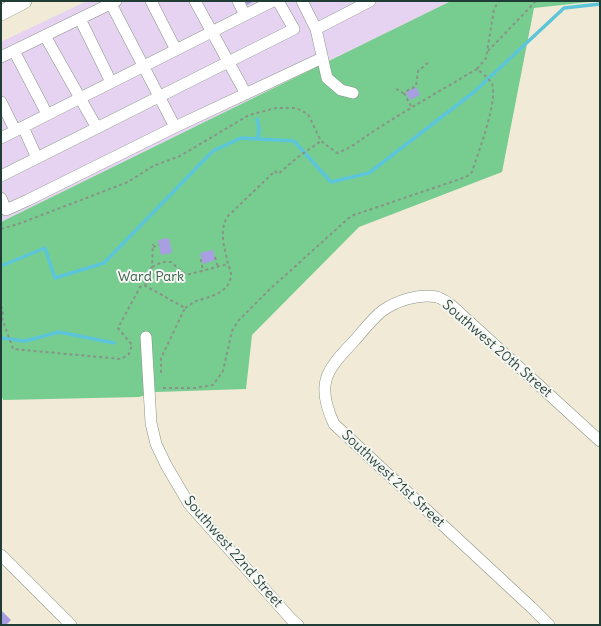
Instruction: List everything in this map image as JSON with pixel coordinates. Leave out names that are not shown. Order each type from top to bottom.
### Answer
[{"type":"main road","points":[[1,13],[24,1]]},
{"type":"street","points":[[151,1],[176,50]]},
{"type":"street","points":[[195,1],[246,94]]},
{"type":"street","points":[[238,1],[245,15]]},
{"type":"street","points":[[1,138],[273,1]]},
{"type":"street","points":[[1,176],[294,29],[278,1]]},
{"type":"street","points":[[302,1],[316,29],[327,78],[341,90],[353,93]]},
{"type":"street","points":[[316,29],[370,1]]},
{"type":"street","points":[[1,57],[114,2],[175,127]]},
{"type":"street","points":[[80,19],[111,82]]},
{"type":"street","points":[[46,36],[97,128]]},
{"type":"street","points":[[14,51],[47,114]]},
{"type":"street","points":[[1,198],[3,210],[28,200],[175,127],[322,58]]},
{"type":"street","points":[[1,102],[37,158]]},
{"type":"street","name":"Southwest 20th Street","points":[[381,312],[397,303],[414,297],[437,297],[450,304],[600,442]]},
{"type":"street","name":"Southwest 21st Street","points":[[381,312],[339,358],[326,380],[325,397],[328,411],[334,424],[549,625]]},
{"type":"street","name":"Southwest 22nd Street","points":[[146,337],[151,423],[156,444],[178,487],[189,504],[298,625]]},
{"type":"street","points":[[1,555],[70,625]]},
{"type":"path","points":[[1,229],[21,223],[128,182],[153,166],[180,156],[249,115],[276,108],[296,108],[308,114],[321,141],[337,153],[347,150],[372,132],[477,68],[486,58],[494,9],[499,1]]},
{"type":"path","points":[[487,52],[536,1]]},
{"type":"path","points":[[404,93],[416,86],[418,71],[430,61]]},
{"type":"path","points":[[148,390],[160,388],[195,388],[213,385],[223,371],[232,331],[240,320],[281,279],[351,216],[466,177],[472,172],[490,113],[492,86],[490,80],[477,68]]},
{"type":"path","points":[[396,89],[404,93],[412,108]]},
{"type":"path","points":[[160,380],[161,358],[185,308],[194,302],[216,295],[229,282],[231,274],[222,239],[224,221],[275,171],[278,174],[311,147],[321,141]]},
{"type":"path","points":[[145,286],[152,267],[153,246],[159,245]]},
{"type":"path","points":[[214,257],[218,267]]},
{"type":"path","points":[[202,260],[203,271]]},
{"type":"path","points":[[152,267],[162,262],[171,262],[186,275],[228,264]]},
{"type":"path","points":[[1,306],[3,311],[2,318],[9,334],[13,349],[121,359],[129,354],[132,345],[118,328],[140,287],[144,285],[185,308]]},
{"type":"path","points":[[1,327],[6,326]]},
{"type":"shaded area","points":[[87,1],[451,1],[1,222],[1,42]]},
{"type":"green space","name":"Ward Park","points":[[451,1],[599,1],[534,8],[502,172],[359,227],[252,335],[246,389],[156,392],[139,397],[3,400],[1,394],[1,222]]},
{"type":"building","points":[[245,1],[254,1],[247,5]]},
{"type":"building","points":[[416,87],[420,95],[410,100],[406,92]]},
{"type":"building","points":[[169,238],[172,253],[161,255],[158,240]]},
{"type":"building","points":[[213,250],[215,260],[203,264],[200,253]]},
{"type":"building","points":[[1,610],[11,620],[6,625],[1,625]]},
{"type":"waterway","points":[[1,266],[45,248],[55,278],[104,263],[213,151],[241,138],[294,141],[331,182],[369,173],[474,92],[564,8],[600,4]]},
{"type":"waterway","points":[[257,119],[259,128],[258,139]]},
{"type":"waterway","points":[[1,338],[25,341],[59,332],[114,343]]}]
